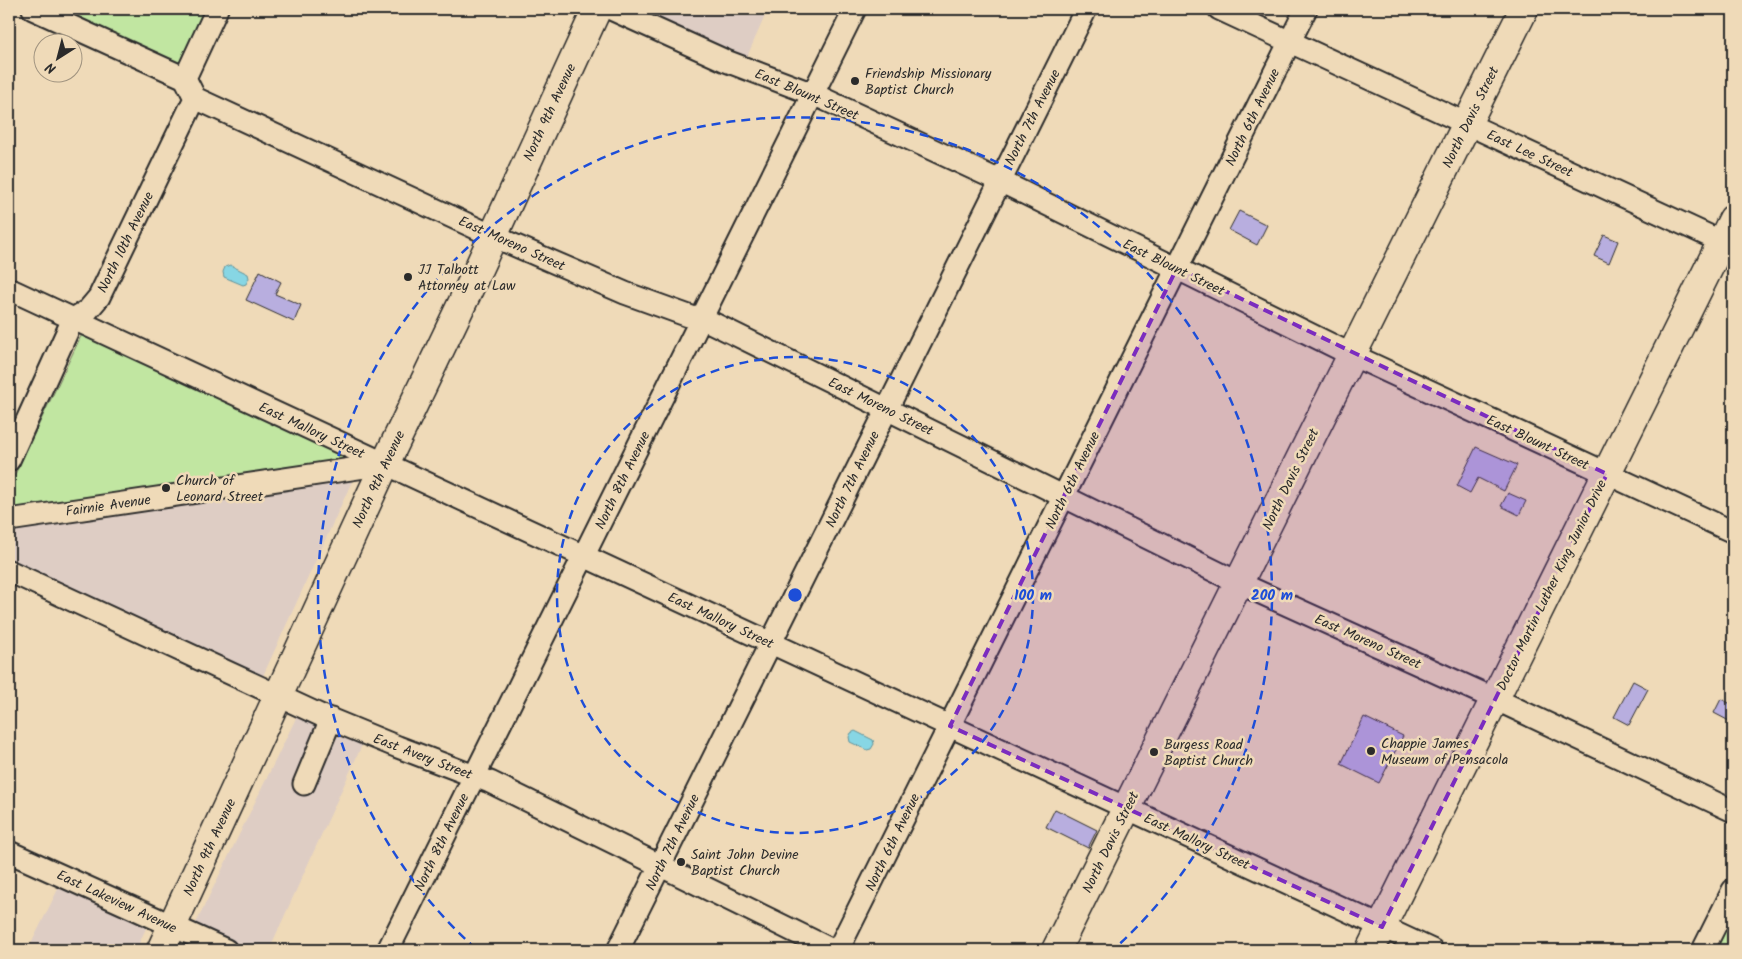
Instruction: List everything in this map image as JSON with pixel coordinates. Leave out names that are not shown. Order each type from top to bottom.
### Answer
[{"type":"main road","name":"North 9th Avenue","points":[[166,939],[597,9]]},
{"type":"main road","name":"North Davis Street","points":[[1056,950],[1524,9]]},
{"type":"main road","name":"Doctor Martin Luther King Junior Drive","points":[[1376,939],[1606,474],[1729,236]]},
{"type":"street","points":[[33,9],[185,78],[195,98]]},
{"type":"street","points":[[185,78],[217,9]]},
{"type":"street","name":"East Blount Street","points":[[611,9],[726,61],[813,94],[1000,181],[1352,355],[1733,532]]},
{"type":"street","name":"North 8th Avenue","points":[[388,950],[855,9]]},
{"type":"street","name":"North 7th Avenue","points":[[618,950],[1086,9]]},
{"type":"street","name":"East Lee Street","points":[[1218,9],[1467,124],[1729,236]]},
{"type":"street","name":"North 6th Avenue","points":[[838,950],[1306,9]]},
{"type":"street","name":"East Moreno Street","points":[[195,98],[493,236],[625,293],[697,319],[702,318],[1239,583],[1495,698],[1733,811]]},
{"type":"street","name":"North 10th Avenue","points":[[9,460],[73,319],[88,310],[99,297],[195,98]]},
{"type":"street","name":"East Mallory Street","points":[[9,289],[1127,808],[1376,939],[1432,950]]},
{"type":"street","name":"Fairnie Avenue","points":[[9,520],[385,464]]},
{"type":"street","name":"East Avery Street","points":[[9,571],[331,719],[398,747],[474,775],[832,950]]},
{"type":"street","points":[[304,784],[331,719]]},
{"type":"street","name":"East Lakeview Avenue","points":[[9,852],[166,939],[226,950]]},
{"type":"street","points":[[1703,950],[1733,890]]},
{"type":"highlighted area","points":[[1177,268],[1607,474],[1382,927],[950,726]]},
{"type":"shaded area","points":[[632,9],[768,9],[746,59]]},
{"type":"shaded area","points":[[354,477],[262,678],[9,561],[9,528]]},
{"type":"shaded area","points":[[298,714],[363,743],[269,950],[249,950],[194,927]]},
{"type":"shaded area","points":[[60,885],[147,926],[136,950],[28,950]]},
{"type":"green space","points":[[56,9],[206,9],[180,65]]},
{"type":"green space","points":[[82,334],[354,460],[9,511],[9,487]]},
{"type":"green space","points":[[1733,913],[1733,950],[1715,950]]},
{"type":"water","points":[[230,265],[248,274],[249,278],[246,284],[243,285],[224,277],[225,267]]},
{"type":"water","points":[[855,731],[873,740],[874,744],[871,749],[867,750],[850,742],[849,737]]},
{"type":"building","points":[[1239,211],[1267,225],[1257,245],[1229,230]]},
{"type":"building","points":[[1604,235],[1618,241],[1609,263],[1594,256]]},
{"type":"building","points":[[260,271],[281,282],[275,294],[301,305],[294,322],[246,300]]},
{"type":"building","points":[[1476,447],[1517,465],[1504,491],[1478,478],[1470,493],[1457,486]]},
{"type":"building","points":[[1508,493],[1526,501],[1519,515],[1501,506]]},
{"type":"building","points":[[1633,681],[1648,689],[1629,725],[1614,717]]},
{"type":"building","points":[[1721,699],[1733,705],[1733,723],[1714,713]]},
{"type":"building","name":"Chappie James Museum of Pensacola","points":[[1364,717],[1403,736],[1379,783],[1341,764]]},
{"type":"building","points":[[1055,809],[1097,830],[1088,848],[1046,827]]},
{"type":"place","name":"Friendship Missionary Baptist Church","points":[[855,81]]},
{"type":"place","name":"JJ Talbott Attorney at Law","points":[[408,277]]},
{"type":"place","name":"Church of Leonard Street","points":[[166,488]]},
{"type":"place","name":"Chappie James Museum of Pensacola","points":[[1371,751]]},
{"type":"place","name":"Burgess Road Baptist Church","points":[[1154,752]]},
{"type":"place","name":"Saint John Devine Baptist Church","points":[[681,862]]}]
